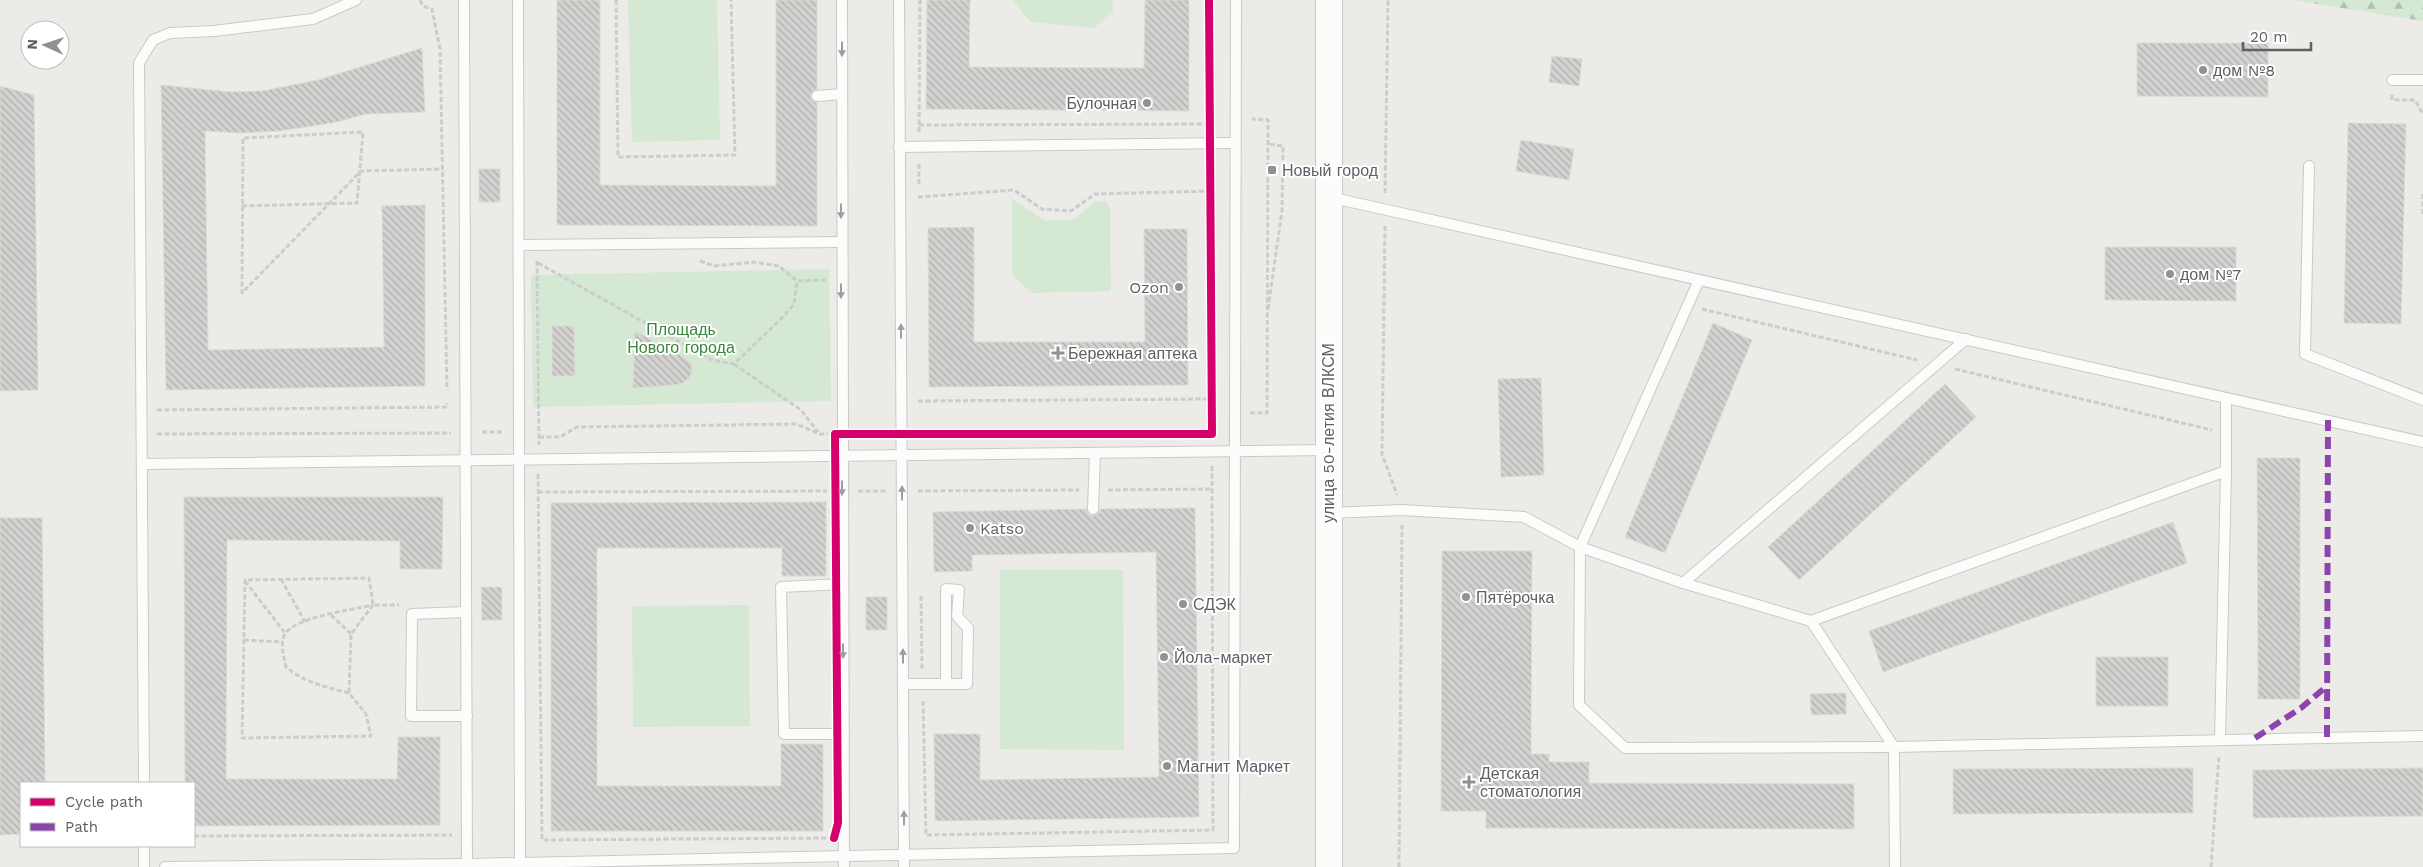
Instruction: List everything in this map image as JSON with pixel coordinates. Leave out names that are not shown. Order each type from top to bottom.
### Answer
[{"type":"main road","name":"улица 50-летия ВЛКСМ","points":[[1329,0],[1329,867]]},
{"type":"lane","points":[[144,782],[139,63],[153,40],[170,32],[214,32],[312,18],[356,0]]},
{"type":"lane","points":[[464,0],[467,866]]},
{"type":"lane","points":[[518,0],[520,865]]},
{"type":"lane","points":[[842,0],[839,456],[842,491],[844,867]]},
{"type":"lane","points":[[899,0],[904,867]]},
{"type":"lane","points":[[165,867],[467,866],[844,855],[1234,848],[1236,0]]},
{"type":"lane","points":[[2392,80],[2423,80]]},
{"type":"lane","points":[[817,96],[842,94]]},
{"type":"lane","points":[[899,147],[1235,143]]},
{"type":"lane","points":[[2308,166],[2305,354],[2423,400]]},
{"type":"lane","points":[[1328,197],[2423,442]]},
{"type":"lane","points":[[518,246],[841,242]]},
{"type":"lane","points":[[1699,280],[1580,547],[1579,705],[1625,748],[1894,747],[2423,736]]},
{"type":"lane","points":[[1683,583],[1966,340]]},
{"type":"lane","points":[[2220,739],[2226,398]]},
{"type":"lane","points":[[142,464],[1328,450]]},
{"type":"lane","points":[[1093,509],[1095,453]]},
{"type":"lane","points":[[1328,513],[1402,510],[1524,517],[1580,547],[1683,583],[1811,621],[2226,471]]},
{"type":"lane","points":[[843,584],[781,587],[784,734],[844,734]]},
{"type":"lane","points":[[903,684],[923,684],[946,684],[967,684],[968,628],[957,616],[959,590],[946,590],[946,684]]},
{"type":"lane","points":[[466,612],[412,614],[412,716],[467,716]]},
{"type":"lane","points":[[1811,621],[1894,747],[1895,867]]},
{"type":"lane","points":[[144,847],[144,867]]},
{"type":"path","points":[[142,410],[447,407],[440,49],[432,9],[423,6],[420,0]]},
{"type":"path","points":[[616,0],[618,157],[735,155],[731,0]]},
{"type":"path","points":[[921,588],[926,835],[1213,830],[1209,0]]},
{"type":"path","points":[[1388,0],[1382,454],[1402,510],[1399,867]]},
{"type":"path","points":[[1211,119],[1268,120],[1267,413],[1211,413]]},
{"type":"path","points":[[919,124],[1211,124]]},
{"type":"path","points":[[242,206],[328,205],[357,203],[361,172],[363,132],[243,138],[242,206],[242,293],[328,205],[361,172],[443,169]]},
{"type":"path","points":[[1266,322],[1282,211],[1284,146],[1268,144]]},
{"type":"path","points":[[918,197],[1014,190],[1042,209],[1071,211],[1095,194],[1211,191]]},
{"type":"path","points":[[2423,195],[2423,215]]},
{"type":"path","points":[[537,245],[542,840],[835,834]]},
{"type":"path","points":[[695,260],[714,266],[753,262],[779,266],[797,281],[830,280]]},
{"type":"path","points":[[537,263],[547,262]]},
{"type":"path","points":[[537,263],[712,360],[734,364],[801,410],[820,434]]},
{"type":"path","points":[[734,364],[794,304],[797,281]]},
{"type":"path","points":[[918,401],[1211,399]]},
{"type":"path","points":[[141,434],[519,431],[539,437],[560,437],[577,427],[796,424],[820,434],[902,432]]},
{"type":"path","points":[[839,456],[840,433]]},
{"type":"path","points":[[1202,434],[1212,434]]},
{"type":"path","points":[[918,455],[919,500]]},
{"type":"path","points":[[538,492],[1211,489]]},
{"type":"path","points":[[369,578],[372,605],[351,634],[350,693],[366,714],[370,736],[242,738],[245,580],[369,578]]},
{"type":"path","points":[[280,579],[305,622]]},
{"type":"path","points":[[245,580],[285,634]]},
{"type":"path","points":[[350,693],[310,683],[286,667],[282,642],[285,634],[314,617],[372,605],[406,605]]},
{"type":"path","points":[[331,614],[351,634]]},
{"type":"path","points":[[244,640],[282,642]]},
{"type":"path","points":[[2211,867],[2220,739]]},
{"type":"green space","points":[[628,0],[717,0],[720,140],[632,142]]},
{"type":"green space","points":[[1012,0],[1112,0],[1113,11],[1094,28],[1031,22]]},
{"type":"green space","points":[[2292,0],[2423,0],[2423,21]]},
{"type":"green space","points":[[1012,199],[1044,220],[1073,220],[1095,202],[1106,201],[1110,209],[1111,291],[1032,293],[1012,275]]},
{"type":"green space","name":"Площадь Нового города","points":[[829,269],[831,401],[533,407],[531,275]]},
{"type":"green space","points":[[1000,570],[1123,570],[1124,750],[1000,749]]},
{"type":"green space","points":[[749,605],[750,726],[633,727],[632,606]]},
{"type":"building","points":[[557,0],[600,0],[600,185],[776,186],[776,0],[817,0],[817,89],[810,96],[817,103],[817,226],[557,225]]},
{"type":"building","points":[[927,0],[970,0],[969,67],[1144,68],[1145,0],[1189,0],[1189,111],[926,109]]},
{"type":"building","name":"дом №8","points":[[2137,43],[2268,43],[2268,97],[2137,96]]},
{"type":"building","points":[[422,48],[425,112],[366,114],[332,123],[279,131],[242,133],[205,131],[208,350],[384,347],[382,206],[425,205],[425,386],[166,390],[161,85],[230,92],[262,91],[318,80]]},
{"type":"building","points":[[1552,56],[1582,59],[1579,86],[1549,82]]},
{"type":"building","points":[[0,86],[34,95],[38,390],[0,391]]},
{"type":"building","points":[[2348,123],[2406,124],[2401,324],[2344,323]]},
{"type":"building","points":[[1521,140],[1574,149],[1569,180],[1516,171]]},
{"type":"building","points":[[479,169],[500,169],[500,202],[479,202]]},
{"type":"building","points":[[974,227],[974,342],[1145,342],[1144,229],[1187,229],[1188,385],[929,387],[928,228]]},
{"type":"building","name":"дом №7","points":[[2105,247],[2236,247],[2236,301],[2105,300]]},
{"type":"building","points":[[1713,323],[1752,340],[1665,553],[1625,537]]},
{"type":"building","points":[[552,326],[574,326],[575,376],[552,376]]},
{"type":"building","points":[[635,331],[685,358],[691,364],[692,372],[689,378],[683,383],[674,385],[633,388]]},
{"type":"building","points":[[1541,378],[1544,475],[1501,477],[1498,379]]},
{"type":"building","points":[[1945,384],[1976,417],[1799,580],[1768,547]]},
{"type":"building","points":[[2257,458],[2300,458],[2300,699],[2258,699]]},
{"type":"building","points":[[184,497],[443,497],[442,569],[400,569],[400,541],[227,540],[226,779],[397,779],[398,737],[440,737],[440,825],[195,826],[195,782],[185,782]]},
{"type":"building","points":[[826,502],[826,576],[782,576],[782,548],[597,548],[597,786],[781,786],[781,744],[823,744],[823,831],[551,831],[551,503]]},
{"type":"building","points":[[1195,508],[1199,817],[935,821],[934,734],[980,734],[980,780],[1159,777],[1156,552],[972,555],[972,571],[934,572],[933,512],[1086,509],[1089,515],[1093,516],[1099,513],[1100,509]]},
{"type":"building","points":[[0,518],[42,518],[45,782],[20,782],[20,834],[0,835]]},
{"type":"building","points":[[2173,522],[2187,563],[1883,672],[1869,631]]},
{"type":"building","points":[[1442,551],[1532,551],[1531,754],[1549,754],[1549,762],[1589,762],[1589,783],[1854,784],[1854,829],[1486,828],[1486,811],[1441,811]]},
{"type":"building","points":[[481,587],[502,587],[502,620],[482,620]]},
{"type":"building","points":[[866,597],[887,597],[887,630],[866,630]]},
{"type":"building","points":[[2096,657],[2168,657],[2168,706],[2096,706]]},
{"type":"building","points":[[1846,693],[1846,714],[1811,715],[1810,694]]},
{"type":"building","points":[[2193,768],[2193,813],[1953,814],[1953,769]]},
{"type":"building","points":[[2423,768],[2423,816],[2253,818],[2253,770]]},
{"type":"marked path","points":[[2327,737],[2328,420]]},
{"type":"marked path","points":[[2255,738],[2301,708],[2327,686]]},
{"type":"cycle path","points":[[834,838],[838,823],[835,434],[1212,434],[1209,0]]},
{"type":"place","name":"дом №8","points":[[2203,70]]},
{"type":"place","name":"Булочная","points":[[1147,103]]},
{"type":"place","name":"Новый город","points":[[1272,170]]},
{"type":"place","name":"дом №7","points":[[2170,274]]},
{"type":"place","name":"Ozon","points":[[1179,287]]},
{"type":"place","name":"Бережная аптека","points":[[1058,353]]},
{"type":"place","name":"Katso","points":[[970,528]]},
{"type":"place","name":"Пятёрочка","points":[[1466,597]]},
{"type":"place","name":"СДЭК","points":[[1183,604]]},
{"type":"place","name":"Йола-маркет","points":[[1164,657]]},
{"type":"place","name":"Магнит Маркет","points":[[1167,766]]},
{"type":"place","name":"Детская стоматология","points":[[1469,782]]}]
